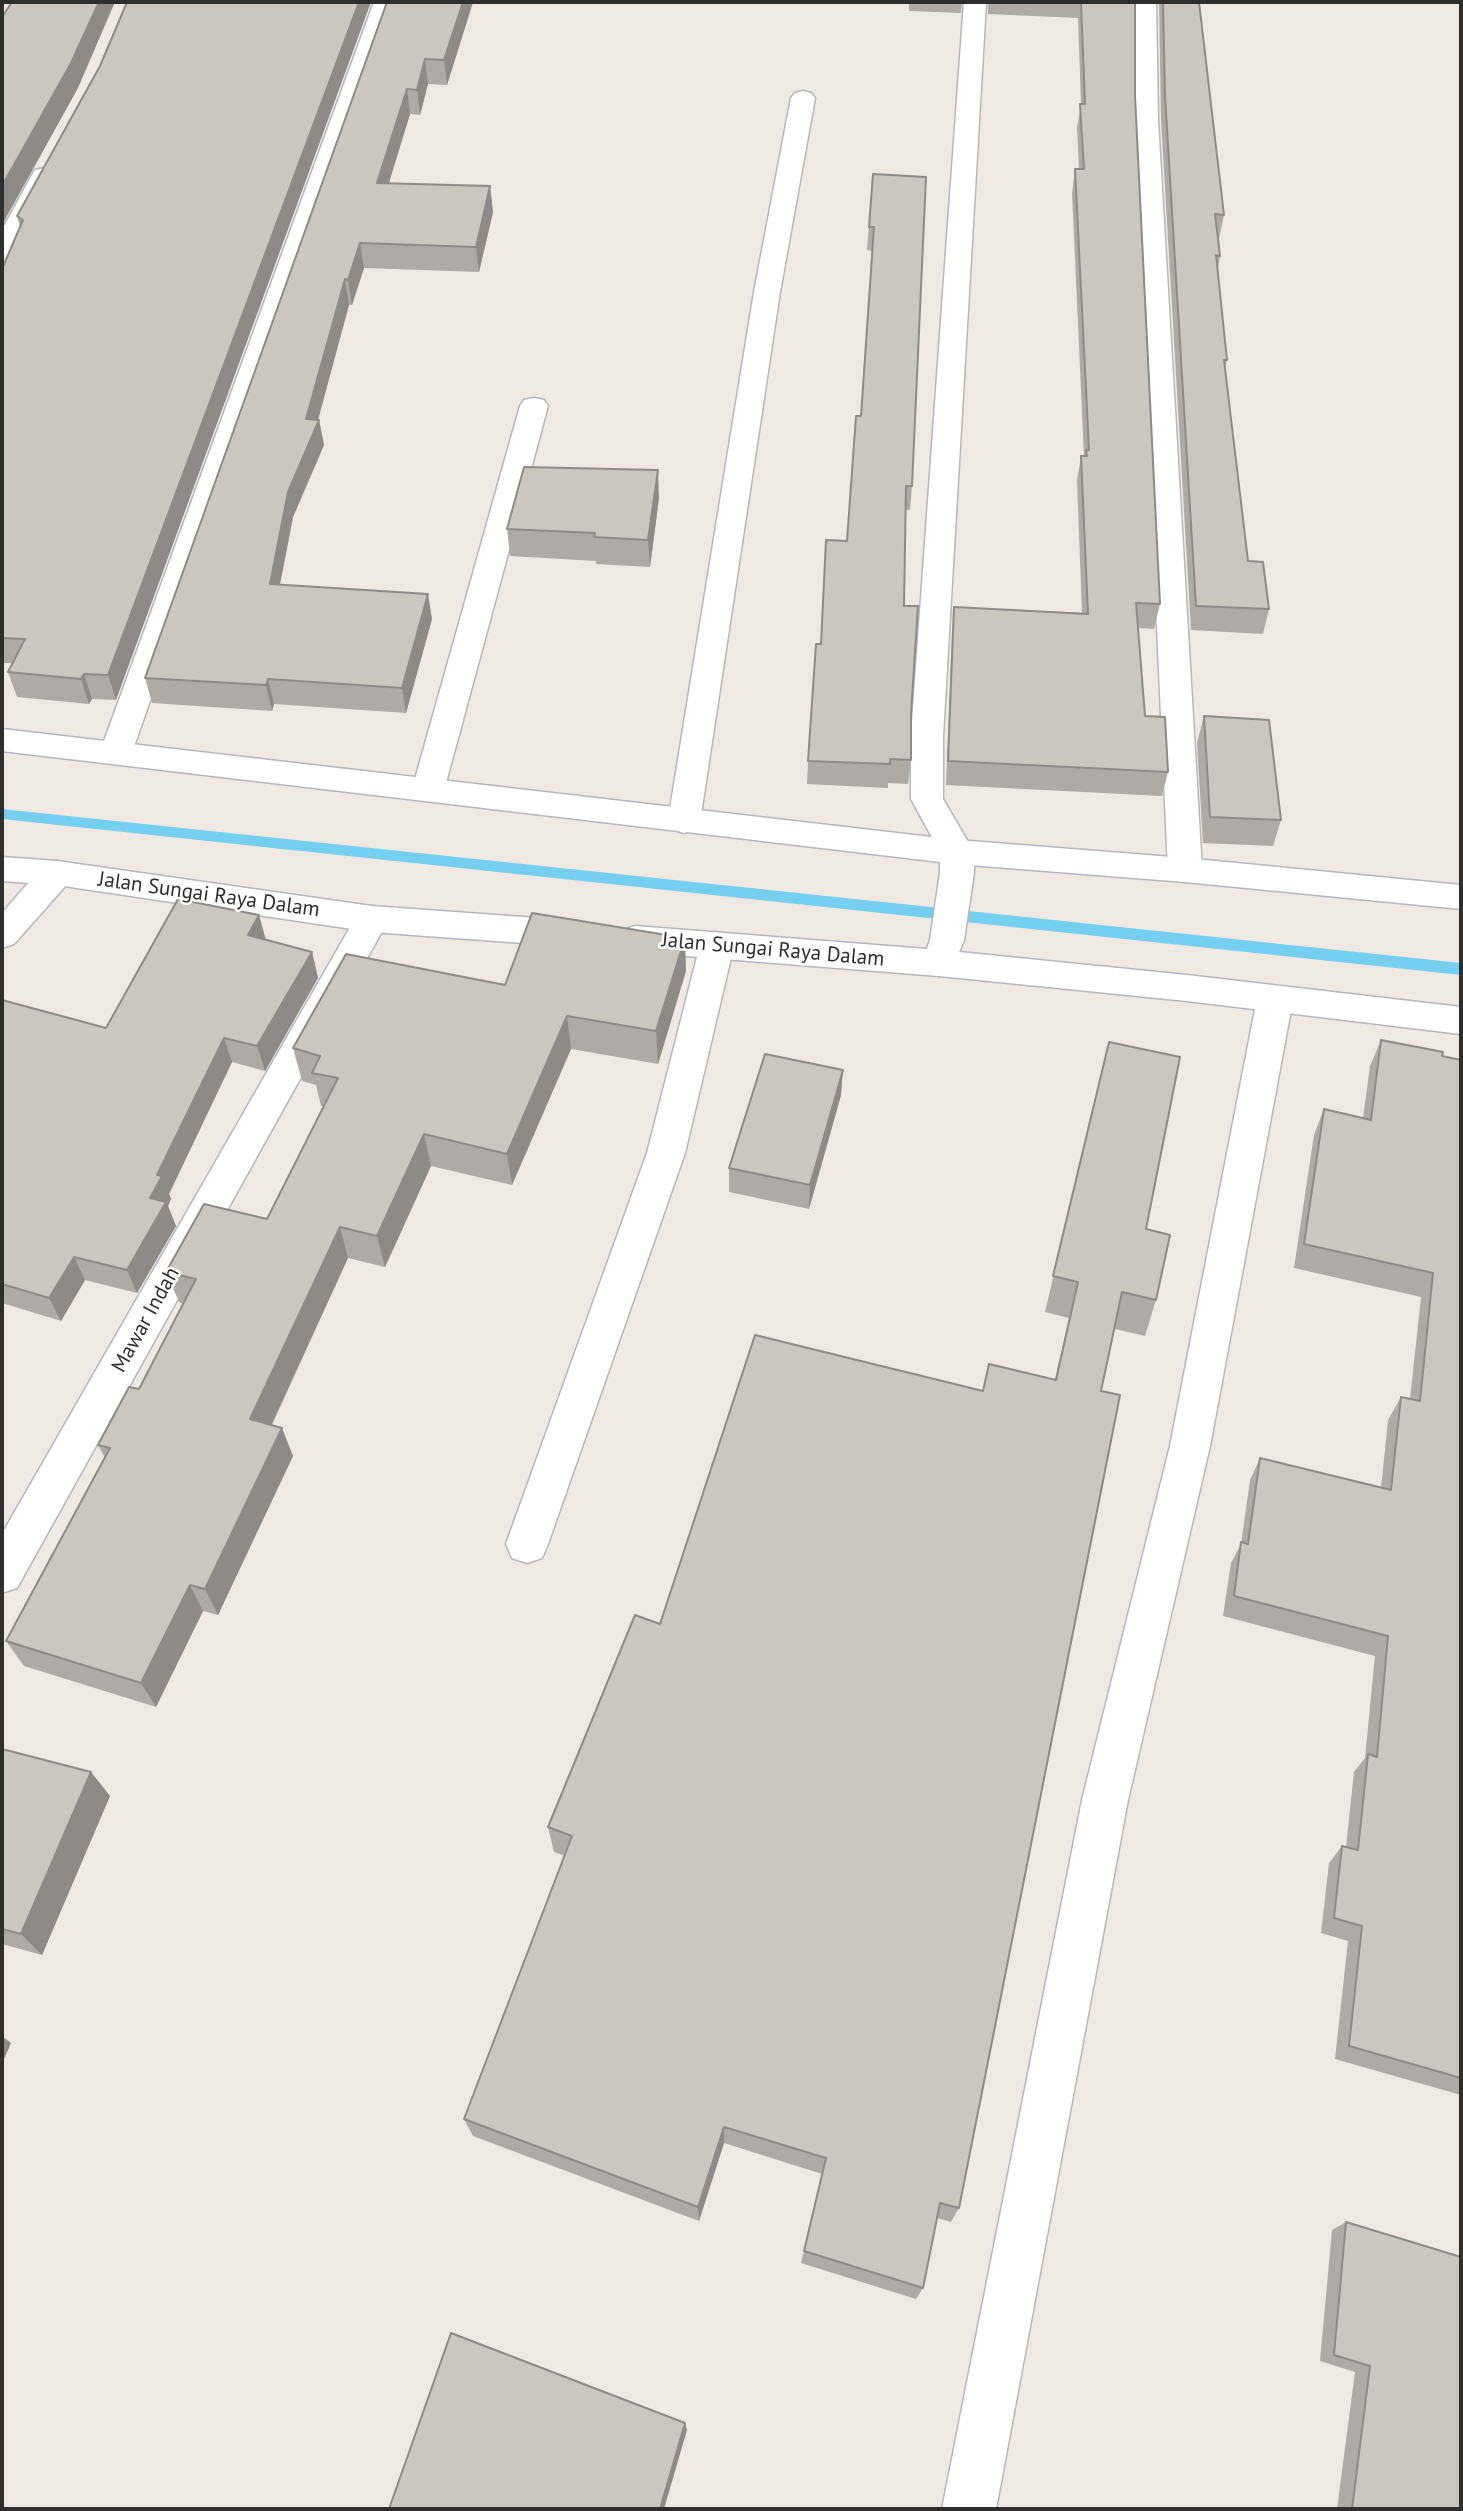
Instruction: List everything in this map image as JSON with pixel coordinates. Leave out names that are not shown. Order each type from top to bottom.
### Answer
[{"type":"street","points":[[116,752],[385,2]]},
{"type":"street","points":[[943,951],[957,863],[927,799],[927,736],[975,2]]},
{"type":"street","points":[[1145,2],[1146,120],[1185,870]]},
{"type":"street","points":[[684,821],[765,306],[803,97]]},
{"type":"street","points":[[2,253],[53,159]]},
{"type":"street","points":[[428,790],[534,406]]},
{"type":"street","points":[[2,740],[684,821],[957,863],[1185,870],[1461,897]]},
{"type":"street","name":"Jalan Sungai Raya Dalam","points":[[2,869],[57,873],[372,919],[717,945],[943,951],[1275,999],[1461,1021]]},
{"type":"street","points":[[2,935],[57,873]]},
{"type":"street","name":"Mawar Indah","points":[[2,1574],[372,919]]},
{"type":"street","points":[[527,1544],[666,1153],[717,945]]},
{"type":"street","points":[[969,2509],[1105,1800],[1190,1446],[1275,999]]},
{"type":"building","points":[[12,2],[99,2],[71,63],[2,186],[2,17]]},
{"type":"building","points":[[127,2],[359,2],[108,675],[84,674],[81,679],[8,672],[25,639],[2,638],[2,269],[23,220],[17,216],[100,66]]},
{"type":"building","points":[[387,2],[463,2],[444,60],[425,59],[417,90],[407,89],[377,183],[490,186],[476,247],[360,243],[348,280],[345,279],[306,419],[319,420],[288,492],[270,584],[428,594],[402,688],[268,679],[266,685],[145,678]]},
{"type":"building","points":[[1081,2],[1135,2],[1135,96],[1160,604],[1136,603],[1145,716],[1165,717],[1168,772],[948,761],[954,607],[1088,614],[1081,456],[1087,456],[1086,450],[1089,450],[1075,169],[1084,169],[1080,104],[1085,104]]},
{"type":"building","points":[[1163,2],[1199,2],[1224,215],[1215,214],[1220,256],[1216,255],[1227,360],[1224,360],[1248,561],[1263,562],[1269,609],[1196,606],[1165,96]]},
{"type":"building","points":[[873,174],[926,177],[912,486],[906,486],[904,606],[918,606],[911,713],[911,760],[890,759],[890,764],[808,761],[816,644],[821,644],[826,540],[847,541],[856,416],[861,416],[874,227],[869,227]]},
{"type":"building","points":[[524,467],[658,470],[648,540],[594,537],[595,533],[507,529]]},
{"type":"building","points":[[1204,716],[1269,720],[1281,820],[1210,817]]},
{"type":"building","points":[[178,899],[259,915],[248,935],[312,952],[257,1046],[224,1038],[157,1175],[162,1176],[150,1198],[166,1202],[127,1270],[74,1257],[49,1298],[2,1284],[2,1000],[106,1028]]},
{"type":"building","points":[[532,913],[685,938],[656,1031],[567,1016],[507,1154],[424,1134],[377,1236],[340,1227],[250,1419],[282,1428],[205,1589],[190,1585],[141,1683],[6,1641],[110,1448],[98,1445],[129,1387],[139,1389],[196,1279],[166,1272],[204,1204],[267,1219],[338,1078],[312,1073],[320,1056],[293,1048],[346,954],[505,985]]},
{"type":"building","points":[[1381,1040],[1443,1052],[1442,1056],[1461,1060],[1461,2078],[1349,2046],[1362,1926],[1334,1918],[1342,1846],[1358,1850],[1368,1754],[1377,1757],[1388,1636],[1234,1596],[1241,1542],[1248,1544],[1260,1458],[1391,1490],[1401,1397],[1420,1401],[1433,1273],[1304,1244],[1324,1109],[1371,1120]]},
{"type":"building","points":[[1109,1042],[1180,1057],[1146,1229],[1170,1235],[1156,1300],[1122,1292],[1101,1391],[1120,1395],[959,2208],[940,2203],[923,2288],[804,2251],[826,2158],[724,2127],[698,2207],[464,2119],[572,1836],[548,1827],[635,1615],[660,1624],[755,1335],[983,1391],[989,1364],[1056,1380],[1078,1282],[1053,1276]]},
{"type":"building","points":[[765,1054],[843,1070],[810,1185],[729,1168]]},
{"type":"building","points":[[2,1749],[91,1772],[21,1934],[2,1929]]},
{"type":"building","points":[[1346,2222],[1461,2257],[1461,2509],[1352,2509],[1370,2366],[1334,2355]]},
{"type":"building","points":[[451,2333],[685,2423],[660,2509],[389,2509]]},
{"type":"waterway","points":[[2,814],[1461,969]]}]
